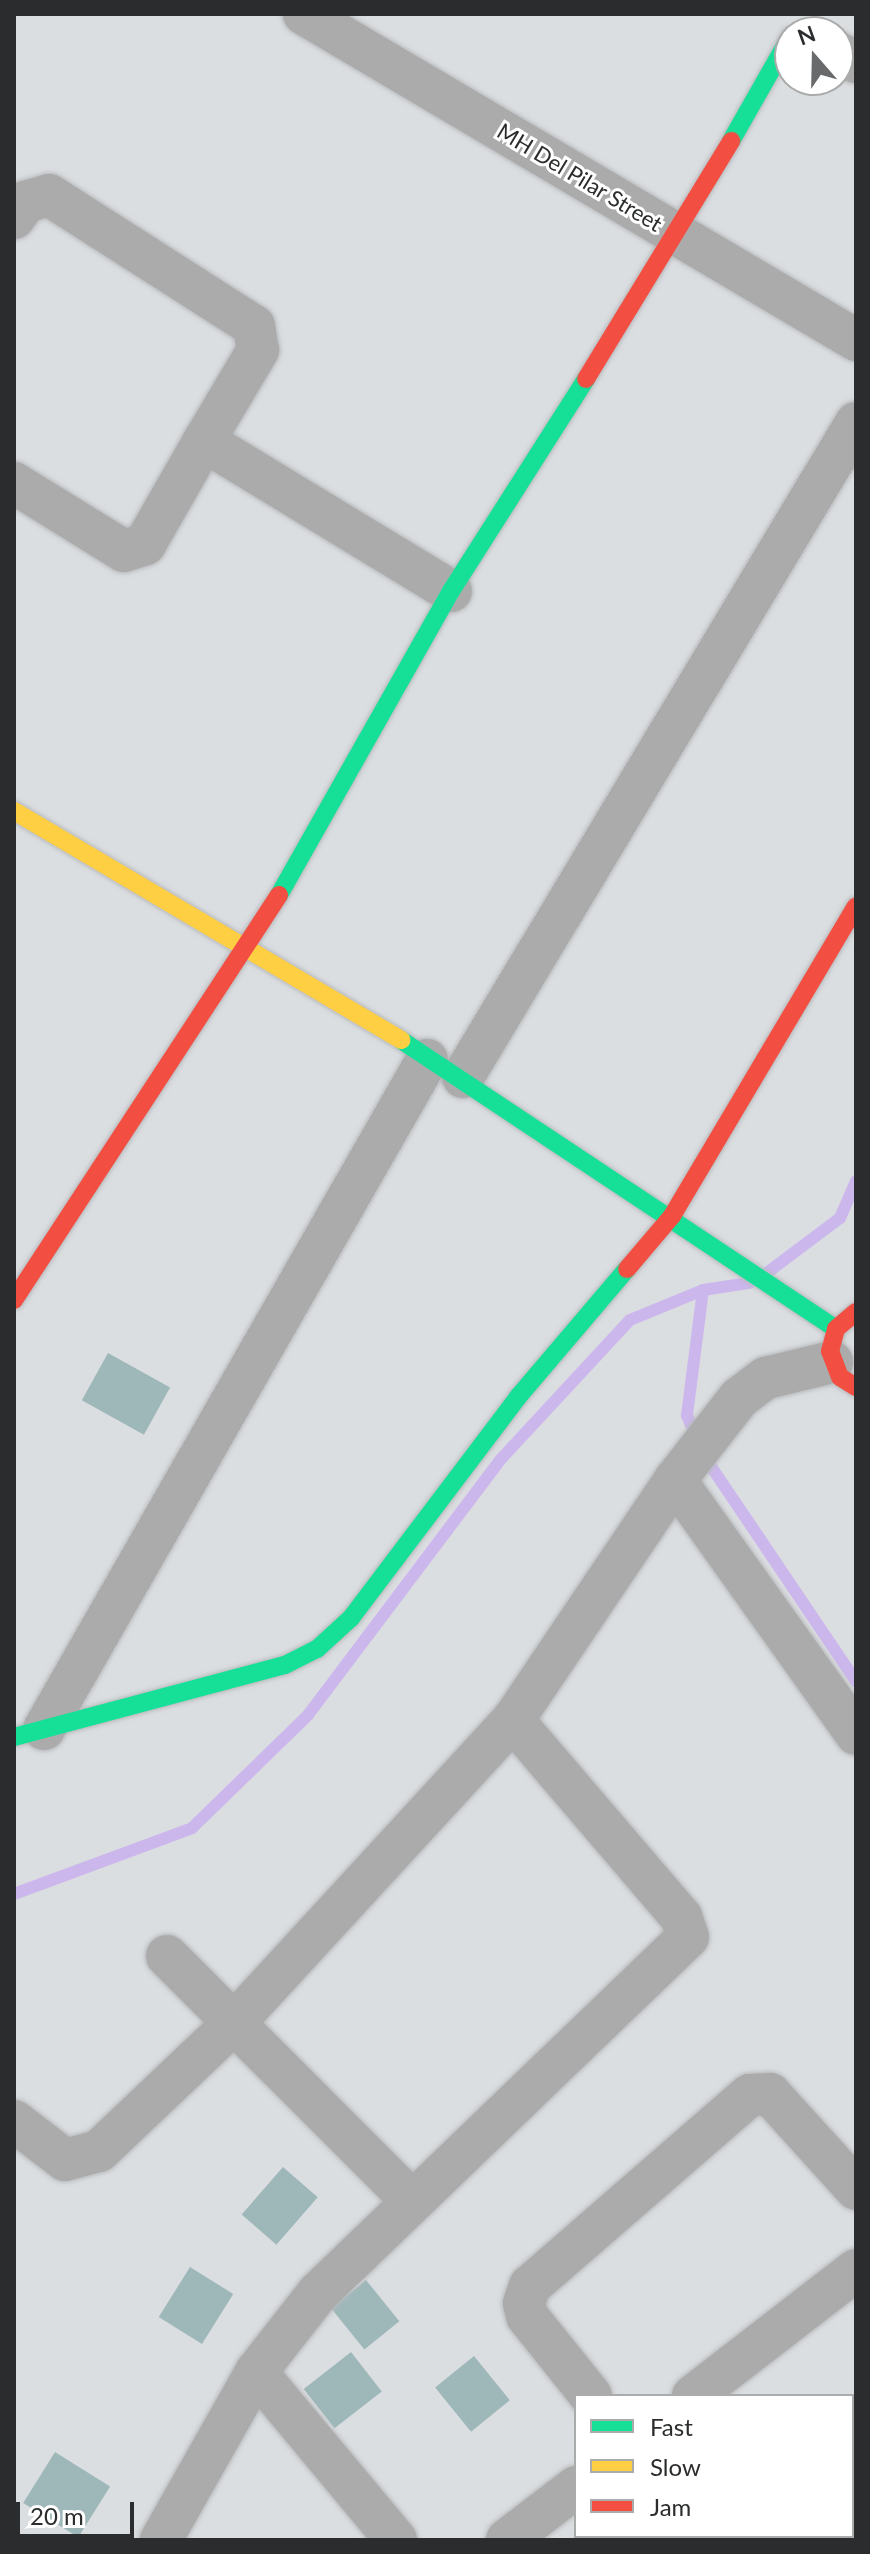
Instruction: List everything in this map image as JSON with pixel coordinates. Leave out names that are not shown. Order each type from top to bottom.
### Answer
[{"type":"street","name":"MH Del Pilar Street","points":[[304,14],[856,340]]},
{"type":"street","points":[[14,1300],[243,946],[276,901],[451,591],[678,235],[774,66]]},
{"type":"street","points":[[14,218],[25,202],[49,195],[254,326],[258,350],[145,544],[124,551],[14,483]]},
{"type":"street","points":[[29,1733],[445,1068],[856,423]]},
{"type":"street","points":[[204,441],[451,591]]},
{"type":"street","points":[[14,811],[445,1068],[672,1216],[789,1299],[841,1360]]},
{"type":"street","points":[[29,1733],[285,1665],[317,1649],[351,1618],[518,1397],[672,1216],[856,906]]},
{"type":"street","points":[[841,1360],[856,1312]]},
{"type":"street","points":[[14,2121],[65,2160],[83,2159],[236,2021],[513,1720],[680,1474],[739,1398],[766,1378],[841,1360]]},
{"type":"street","points":[[680,1474],[856,1734]]},
{"type":"street","points":[[161,2540],[256,2372],[318,2293],[688,1937],[681,1917],[513,1720]]},
{"type":"street","points":[[167,1956],[236,2021],[412,2201]]},
{"type":"street","points":[[589,2394],[527,2316],[524,2303],[530,2286],[750,2095],[770,2094],[856,2189]]},
{"type":"street","points":[[696,2394],[856,2270]]},
{"type":"street","points":[[256,2372],[396,2540]]},
{"type":"street","points":[[507,2540],[574,2489]]},
{"type":"building","points":[[108,1353],[170,1387],[144,1435],[82,1400]]},
{"type":"building","points":[[283,2167],[318,2197],[276,2245],[242,2215]]},
{"type":"building","points":[[190,2267],[233,2294],[202,2344],[159,2317]]},
{"type":"building","points":[[366,2280],[399,2321],[364,2350],[331,2308]]},
{"type":"building","points":[[351,2352],[382,2391],[335,2428],[304,2389]]},
{"type":"building","points":[[474,2356],[510,2400],[471,2432],[435,2387]]},
{"type":"building","points":[[55,2452],[110,2486],[78,2537],[23,2503]]},
{"type":"waterway","points":[[768,1272],[840,1218],[856,1181]]},
{"type":"waterway","points":[[14,1894],[192,1828],[308,1715],[502,1458],[630,1320],[703,1290],[749,1283]]},
{"type":"waterway","points":[[697,1439],[687,1415],[703,1290]]},
{"type":"waterway","points":[[704,1456],[856,1681]]},
{"type":"traffic: fast","points":[[731,141],[774,65]]},
{"type":"traffic: fast","points":[[279,895],[451,591],[586,379]]},
{"type":"traffic: fast","points":[[401,1040],[836,1329]]},
{"type":"traffic: fast","points":[[14,1737],[285,1665],[317,1649],[351,1618],[518,1397],[627,1269]]},
{"type":"traffic: slow","points":[[14,811],[401,1040]]},
{"type":"traffic: jam","points":[[586,379],[731,141]]},
{"type":"traffic: jam","points":[[14,1300],[279,895]]},
{"type":"traffic: jam","points":[[627,1269],[672,1216],[856,906]]},
{"type":"traffic: jam","points":[[856,1312],[836,1329],[830,1351],[840,1377],[856,1387]]}]
